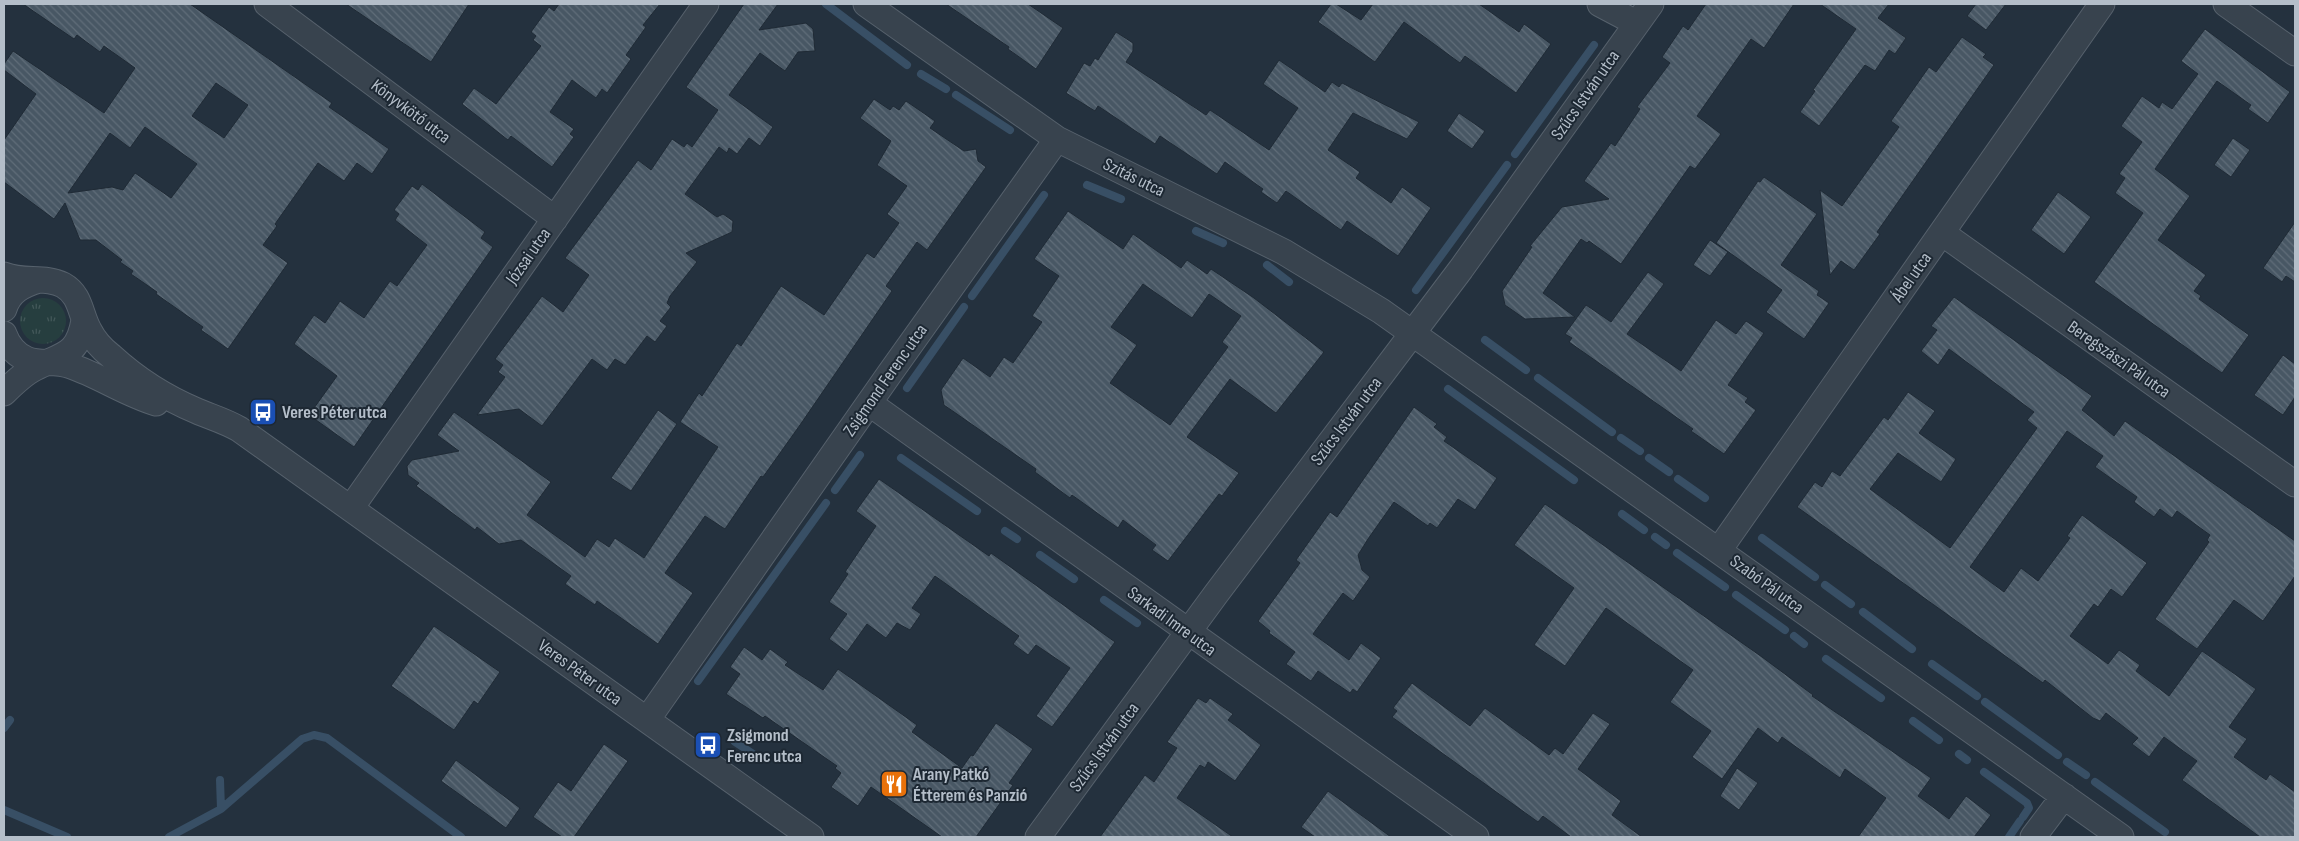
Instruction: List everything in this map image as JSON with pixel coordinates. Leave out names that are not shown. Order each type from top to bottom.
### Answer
[{"type":"street","name":"Könyvkötő utca","points":[[267,4],[555,219]]},
{"type":"street","name":"Józsai utca","points":[[351,508],[706,4]]},
{"type":"street","name":"Szitás utca","points":[[866,4],[1057,139],[1284,252],[1413,332]]},
{"type":"street","points":[[1600,4],[1643,13]]},
{"type":"street","name":"Ábel utca","points":[[1719,550],[2102,4]]},
{"type":"street","points":[[2226,4],[2295,53]]},
{"type":"street","name":"Szűcs István utca","points":[[1038,837],[1188,632],[1461,269],[1643,13]]},
{"type":"street","name":"Zsigmond Ferenc utca","points":[[647,720],[868,403],[1057,139]]},
{"type":"street","name":"Beregszászi Pál utca","points":[[1942,233],[2295,484]]},
{"type":"street","name":"Veres Péter utca","points":[[4,275],[22,280],[52,281],[64,286],[75,295],[81,306],[84,320],[102,348],[134,376],[197,411],[239,429],[811,837]]},
{"type":"street","points":[[4,309],[14,291],[26,284],[39,280]]},
{"type":"street","points":[[4,393],[23,375],[55,361],[77,345],[82,333],[84,320]]},
{"type":"street","name":"Szabó Pál utca","points":[[1413,332],[2120,837]]},
{"type":"street","name":"Veres Péter utca","points":[[4,334],[16,353],[28,360],[55,361],[83,370],[148,401],[197,411]]},
{"type":"street","name":"Sarkadi Imre utca","points":[[868,403],[1476,837]]},
{"type":"street","points":[[2033,837],[2064,796]]},
{"type":"green space","points":[[43,298],[56,302],[62,308],[66,321],[62,334],[56,340],[43,344],[30,340],[24,334],[20,321],[24,308],[30,302]]},
{"type":"building","points":[[23,4],[190,4],[332,103],[329,107],[389,149],[372,174],[357,163],[344,181],[318,163],[275,224],[277,226],[263,245],[288,263],[228,349],[201,330],[203,327],[131,274],[133,271],[120,262],[122,260],[96,240],[80,240],[65,203],[54,219],[4,182],[4,140],[36,94],[4,70],[4,64],[13,51],[104,113],[135,68],[104,46],[100,52],[77,35],[74,39]],"holes":[[[216,83],[248,105],[224,138],[192,116]],[[145,127],[197,164],[171,198],[135,173],[123,190],[112,187],[68,193],[110,133],[130,148]]]},
{"type":"building","points":[[346,4],[469,4],[431,62]]},
{"type":"building","points":[[559,4],[660,4],[643,25],[646,27],[626,55],[631,59],[607,93],[602,89],[596,98],[572,80],[550,112],[574,129],[570,134],[574,137],[552,167],[511,136],[508,140],[462,104],[474,88],[496,104],[541,46],[533,40],[536,36],[531,32],[549,7],[554,11]]},
{"type":"building","points":[[744,4],[778,4],[759,30],[806,23],[813,29],[815,51],[798,52],[785,71],[760,53],[729,95],[773,127],[760,146],[749,138],[737,154],[729,148],[727,153],[719,147],[685,194],[717,217],[723,214],[733,221],[732,232],[686,253],[697,262],[670,296],[667,303],[671,307],[660,321],[667,326],[655,342],[647,336],[625,365],[615,359],[607,370],[592,359],[542,426],[519,409],[477,415],[505,377],[498,372],[503,365],[495,359],[542,296],[563,312],[589,275],[565,258],[638,160],[651,170],[672,139],[684,147],[687,143],[692,147],[718,110],[686,87]]},
{"type":"building","points":[[946,4],[1028,4],[1063,28],[1036,69],[1008,49],[1009,47]]},
{"type":"building","points":[[1331,4],[1336,4],[1361,20],[1373,4],[1479,4],[1519,32],[1524,24],[1551,44],[1516,93],[1465,56],[1460,63],[1404,22],[1375,62],[1318,22]]},
{"type":"building","points":[[1706,4],[1794,4],[1764,48],[1751,39],[1697,116],[1721,134],[1695,169],[1690,166],[1621,264],[1589,241],[1587,243],[1581,239],[1543,293],[1575,317],[1525,319],[1505,305],[1502,291],[1532,247],[1530,246],[1562,207],[1609,199],[1584,181],[1611,143],[1615,146],[1640,109],[1637,107],[1670,63],[1662,57],[1683,26],[1688,30]]},
{"type":"building","points":[[1820,4],[1889,4],[1878,18],[1906,38],[1895,54],[1889,50],[1875,71],[1865,65],[1819,126],[1800,112],[1815,91],[1813,90],[1856,29]]},
{"type":"building","points":[[1976,4],[2006,4],[1986,30],[1967,16]]},
{"type":"building","points":[[2205,29],[2290,92],[2268,123],[2248,109],[2251,105],[2217,81],[2155,169],[2190,196],[2158,240],[2206,275],[2194,291],[2201,296],[2199,299],[2249,335],[2222,373],[2094,282],[2143,213],[2115,193],[2125,178],[2119,174],[2142,142],[2121,126],[2142,96],[2159,108],[2162,102],[2172,109],[2198,74],[2181,61]]},
{"type":"building","points":[[1116,32],[1133,43],[1133,51],[1126,62],[1206,115],[1210,110],[1269,150],[1298,108],[1263,84],[1279,60],[1325,92],[1332,82],[1339,87],[1342,83],[1419,122],[1407,139],[1353,113],[1328,150],[1360,172],[1356,178],[1391,203],[1402,187],[1431,208],[1398,256],[1347,221],[1341,230],[1286,191],[1277,203],[1261,192],[1263,189],[1225,162],[1217,174],[1160,136],[1155,144],[1098,106],[1095,111],[1066,93],[1084,63],[1090,66],[1095,58],[1098,60]]},
{"type":"building","points":[[1962,37],[1986,54],[1983,57],[1994,65],[1877,232],[1880,234],[1854,270],[1841,261],[1830,275],[1820,190],[1842,206],[1899,127],[1891,121],[1929,67],[1936,72]]},
{"type":"building","points":[[874,99],[890,110],[893,106],[899,110],[906,101],[935,121],[930,128],[964,151],[976,149],[978,161],[986,167],[927,250],[917,242],[886,286],[892,291],[800,425],[763,477],[761,476],[725,529],[705,516],[665,573],[693,593],[658,644],[597,601],[595,605],[565,584],[571,576],[521,540],[499,544],[477,527],[475,530],[416,486],[419,483],[408,475],[407,466],[412,460],[459,451],[437,435],[454,412],[551,482],[527,515],[585,557],[597,539],[609,547],[615,538],[644,558],[718,447],[680,422],[699,393],[702,396],[737,343],[741,346],[781,286],[824,315],[867,253],[874,258],[899,223],[887,214],[907,186],[877,165],[891,141],[860,118]]},
{"type":"building","points":[[1459,113],[1485,131],[1472,149],[1447,131]]},
{"type":"building","points":[[2233,138],[2250,150],[2231,177],[2214,165]]},
{"type":"building","points":[[1764,177],[1817,214],[1781,265],[1819,291],[1817,295],[1829,303],[1804,339],[1766,312],[1782,290],[1716,243],[1758,181],[1760,182]]},
{"type":"building","points":[[422,184],[485,232],[481,238],[493,247],[354,447],[309,415],[337,376],[294,344],[314,315],[325,323],[340,301],[364,318],[390,281],[397,286],[427,245],[395,220],[399,214],[394,210],[412,186],[418,190]]},
{"type":"building","points":[[2058,192],[2091,217],[2064,254],[2031,230]]},
{"type":"building","points":[[1068,211],[1123,249],[1133,234],[1181,268],[1187,260],[1207,274],[1211,269],[1254,298],[1324,352],[1276,413],[1230,379],[1187,437],[1239,473],[1222,496],[1219,494],[1168,561],[1152,550],[1156,545],[1123,520],[1118,528],[1072,495],[1070,498],[1035,472],[1036,469],[944,405],[941,390],[963,358],[990,377],[1004,357],[1013,363],[1042,322],[1032,316],[1059,276],[1034,259]],"holes":[[[1143,284],[1192,318],[1209,294],[1241,316],[1222,342],[1228,347],[1170,425],[1110,383],[1137,345],[1111,327]]]},
{"type":"building","points":[[2295,222],[2295,282],[2286,276],[2282,282],[2263,268]]},
{"type":"building","points":[[1710,240],[1728,252],[1710,276],[1693,265]]},
{"type":"building","points":[[1648,272],[1664,284],[1627,334],[1681,371],[1716,320],[1736,334],[1746,321],[1764,333],[1728,385],[1748,398],[1745,402],[1756,410],[1724,454],[1691,431],[1693,429],[1569,342],[1572,338],[1565,334],[1586,305],[1611,322]]},
{"type":"building","points":[[1954,297],[2092,396],[2082,410],[2114,436],[2125,421],[2295,541],[2295,576],[2263,621],[2234,600],[2197,649],[2155,619],[2209,542],[2207,540],[2210,535],[2177,511],[2172,518],[2160,509],[2154,517],[2134,502],[2137,497],[2095,467],[2103,456],[2067,431],[1970,567],[2004,592],[2021,568],[2038,581],[2070,538],[2067,536],[2082,515],[2147,563],[2122,597],[2111,589],[2098,607],[2094,604],[2070,636],[2108,664],[2119,650],[2140,665],[2136,671],[2169,696],[2202,651],[2256,689],[2229,727],[2247,739],[2234,757],[2266,780],[2270,774],[2295,792],[2295,837],[2260,837],[2182,780],[2197,761],[2164,737],[2149,757],[2132,744],[2138,738],[2106,713],[2100,721],[2093,718],[2045,680],[2043,683],[1797,507],[1815,482],[1822,487],[1832,471],[1840,476],[1884,417],[1888,420],[1908,392],[1935,411],[1919,433],[1956,459],[1941,482],[1898,453],[1870,489],[1950,548],[2037,428],[2027,420],[2034,412],[1949,349],[1938,365],[1921,351],[1937,330],[1931,326]]},
{"type":"building","points":[[2283,355],[2295,364],[2295,397],[2283,415],[2254,395]]},
{"type":"building","points":[[1414,407],[1437,424],[1434,427],[1447,437],[1444,441],[1497,478],[1475,510],[1458,499],[1437,528],[1430,523],[1428,526],[1394,502],[1368,539],[1358,555],[1362,570],[1370,577],[1353,601],[1343,593],[1313,634],[1349,660],[1361,643],[1381,658],[1357,692],[1353,689],[1350,693],[1318,671],[1311,681],[1286,664],[1295,652],[1269,633],[1270,631],[1258,621],[1300,563],[1296,560],[1330,512],[1337,517]]},
{"type":"building","points":[[658,410],[677,424],[631,491],[611,478]]},
{"type":"building","points":[[879,479],[989,556],[991,553],[1115,642],[1052,727],[1036,716],[1070,668],[1036,645],[1028,655],[1013,644],[1019,636],[935,576],[912,608],[921,614],[910,630],[897,623],[886,638],[867,624],[847,652],[829,639],[847,614],[829,602],[848,574],[845,572],[876,526],[856,511]]},
{"type":"building","points":[[1545,504],[1762,657],[1812,696],[1931,778],[1918,796],[1949,819],[1966,796],[1991,815],[1974,837],[1858,837],[1886,798],[1845,769],[1840,778],[1782,737],[1778,743],[1758,728],[1722,779],[1692,757],[1711,731],[1670,702],[1693,670],[1606,608],[1565,666],[1534,645],[1574,588],[1514,545]]},
{"type":"building","points":[[434,626],[500,672],[478,704],[474,701],[454,730],[391,686]]},
{"type":"building","points":[[744,647],[762,660],[770,649],[788,662],[785,665],[823,690],[838,669],[917,725],[912,732],[962,768],[971,755],[973,756],[996,723],[1033,749],[1009,783],[1013,785],[976,837],[942,837],[871,787],[858,806],[831,787],[841,773],[835,768],[837,766],[765,716],[763,718],[726,694],[740,674],[730,667]]},
{"type":"building","points":[[1412,683],[1470,726],[1485,708],[1549,755],[1555,748],[1563,754],[1593,713],[1610,724],[1578,769],[1621,801],[1612,815],[1642,837],[1571,837],[1543,816],[1538,822],[1392,717],[1397,711],[1393,708]]},
{"type":"building","points":[[1198,698],[1206,703],[1210,698],[1233,714],[1228,720],[1261,745],[1235,781],[1208,762],[1205,768],[1200,765],[1177,798],[1233,837],[1100,837],[1145,775],[1154,782],[1177,748],[1167,742]]},
{"type":"building","points":[[604,744],[628,761],[574,837],[562,837],[533,817],[558,782],[571,791]]},
{"type":"building","points":[[456,760],[520,808],[506,828],[441,781]]},
{"type":"building","points":[[1737,768],[1758,783],[1739,810],[1720,796]]},
{"type":"building","points":[[1328,791],[1391,837],[1315,837],[1301,827]]},
{"type":"waterway","points":[[826,4],[907,65]]},
{"type":"waterway","points":[[1515,154],[1594,45]]},
{"type":"waterway","points":[[921,74],[946,89]]},
{"type":"waterway","points":[[956,95],[1010,130]]},
{"type":"waterway","points":[[1416,290],[1507,165]]},
{"type":"waterway","points":[[1087,185],[1121,199]]},
{"type":"waterway","points":[[972,296],[1044,195]]},
{"type":"waterway","points":[[1196,231],[1223,243]]},
{"type":"waterway","points":[[1267,265],[1289,282]]},
{"type":"waterway","points":[[907,388],[964,307]]},
{"type":"waterway","points":[[1485,340],[1526,370]]},
{"type":"waterway","points":[[1538,378],[1612,432]]},
{"type":"waterway","points":[[1448,389],[1574,480]]},
{"type":"waterway","points":[[1621,438],[1640,451]]},
{"type":"waterway","points":[[835,490],[860,455]]},
{"type":"waterway","points":[[901,458],[977,511]]},
{"type":"waterway","points":[[1649,458],[1669,472]]},
{"type":"waterway","points":[[1678,479],[1705,498]]},
{"type":"waterway","points":[[698,681],[826,503]]},
{"type":"waterway","points":[[1622,514],[1644,530]]},
{"type":"waterway","points":[[1005,531],[1017,539]]},
{"type":"waterway","points":[[1655,537],[1666,545]]},
{"type":"waterway","points":[[1762,538],[1815,577]]},
{"type":"waterway","points":[[1677,553],[1725,587]]},
{"type":"waterway","points":[[1040,555],[1074,579]]},
{"type":"waterway","points":[[1825,585],[1851,604]]},
{"type":"waterway","points":[[1736,595],[1785,630]]},
{"type":"waterway","points":[[1104,600],[1137,623]]},
{"type":"waterway","points":[[1863,612],[1912,649]]},
{"type":"waterway","points":[[1794,636],[1804,644]]},
{"type":"waterway","points":[[1826,659],[1881,698]]},
{"type":"waterway","points":[[1932,664],[1977,696]]},
{"type":"waterway","points":[[1985,702],[2058,755]]},
{"type":"waterway","points":[[4,728],[10,720]]},
{"type":"waterway","points":[[1913,721],[1939,740]]},
{"type":"waterway","points":[[169,837],[221,809],[302,739],[314,735],[327,738],[461,837]]},
{"type":"waterway","points":[[735,742],[761,759]]},
{"type":"waterway","points":[[1959,754],[1967,760]]},
{"type":"waterway","points":[[2067,762],[2086,775]]},
{"type":"waterway","points":[[1984,772],[2027,803],[2029,808],[2023,817]]},
{"type":"waterway","points":[[220,780],[221,809]]},
{"type":"waterway","points":[[2095,782],[2165,832]]},
{"type":"waterway","points":[[4,810],[67,837]]},
{"type":"waterway","points":[[2009,837],[2020,821]]},
{"type":"place","name":"Veres Péter utca","points":[[263,412]]},
{"type":"place","name":"Zsigmond Ferenc utca","points":[[708,745]]},
{"type":"place","name":"Arany Patkó Étterem és Panzió","points":[[894,784]]}]
